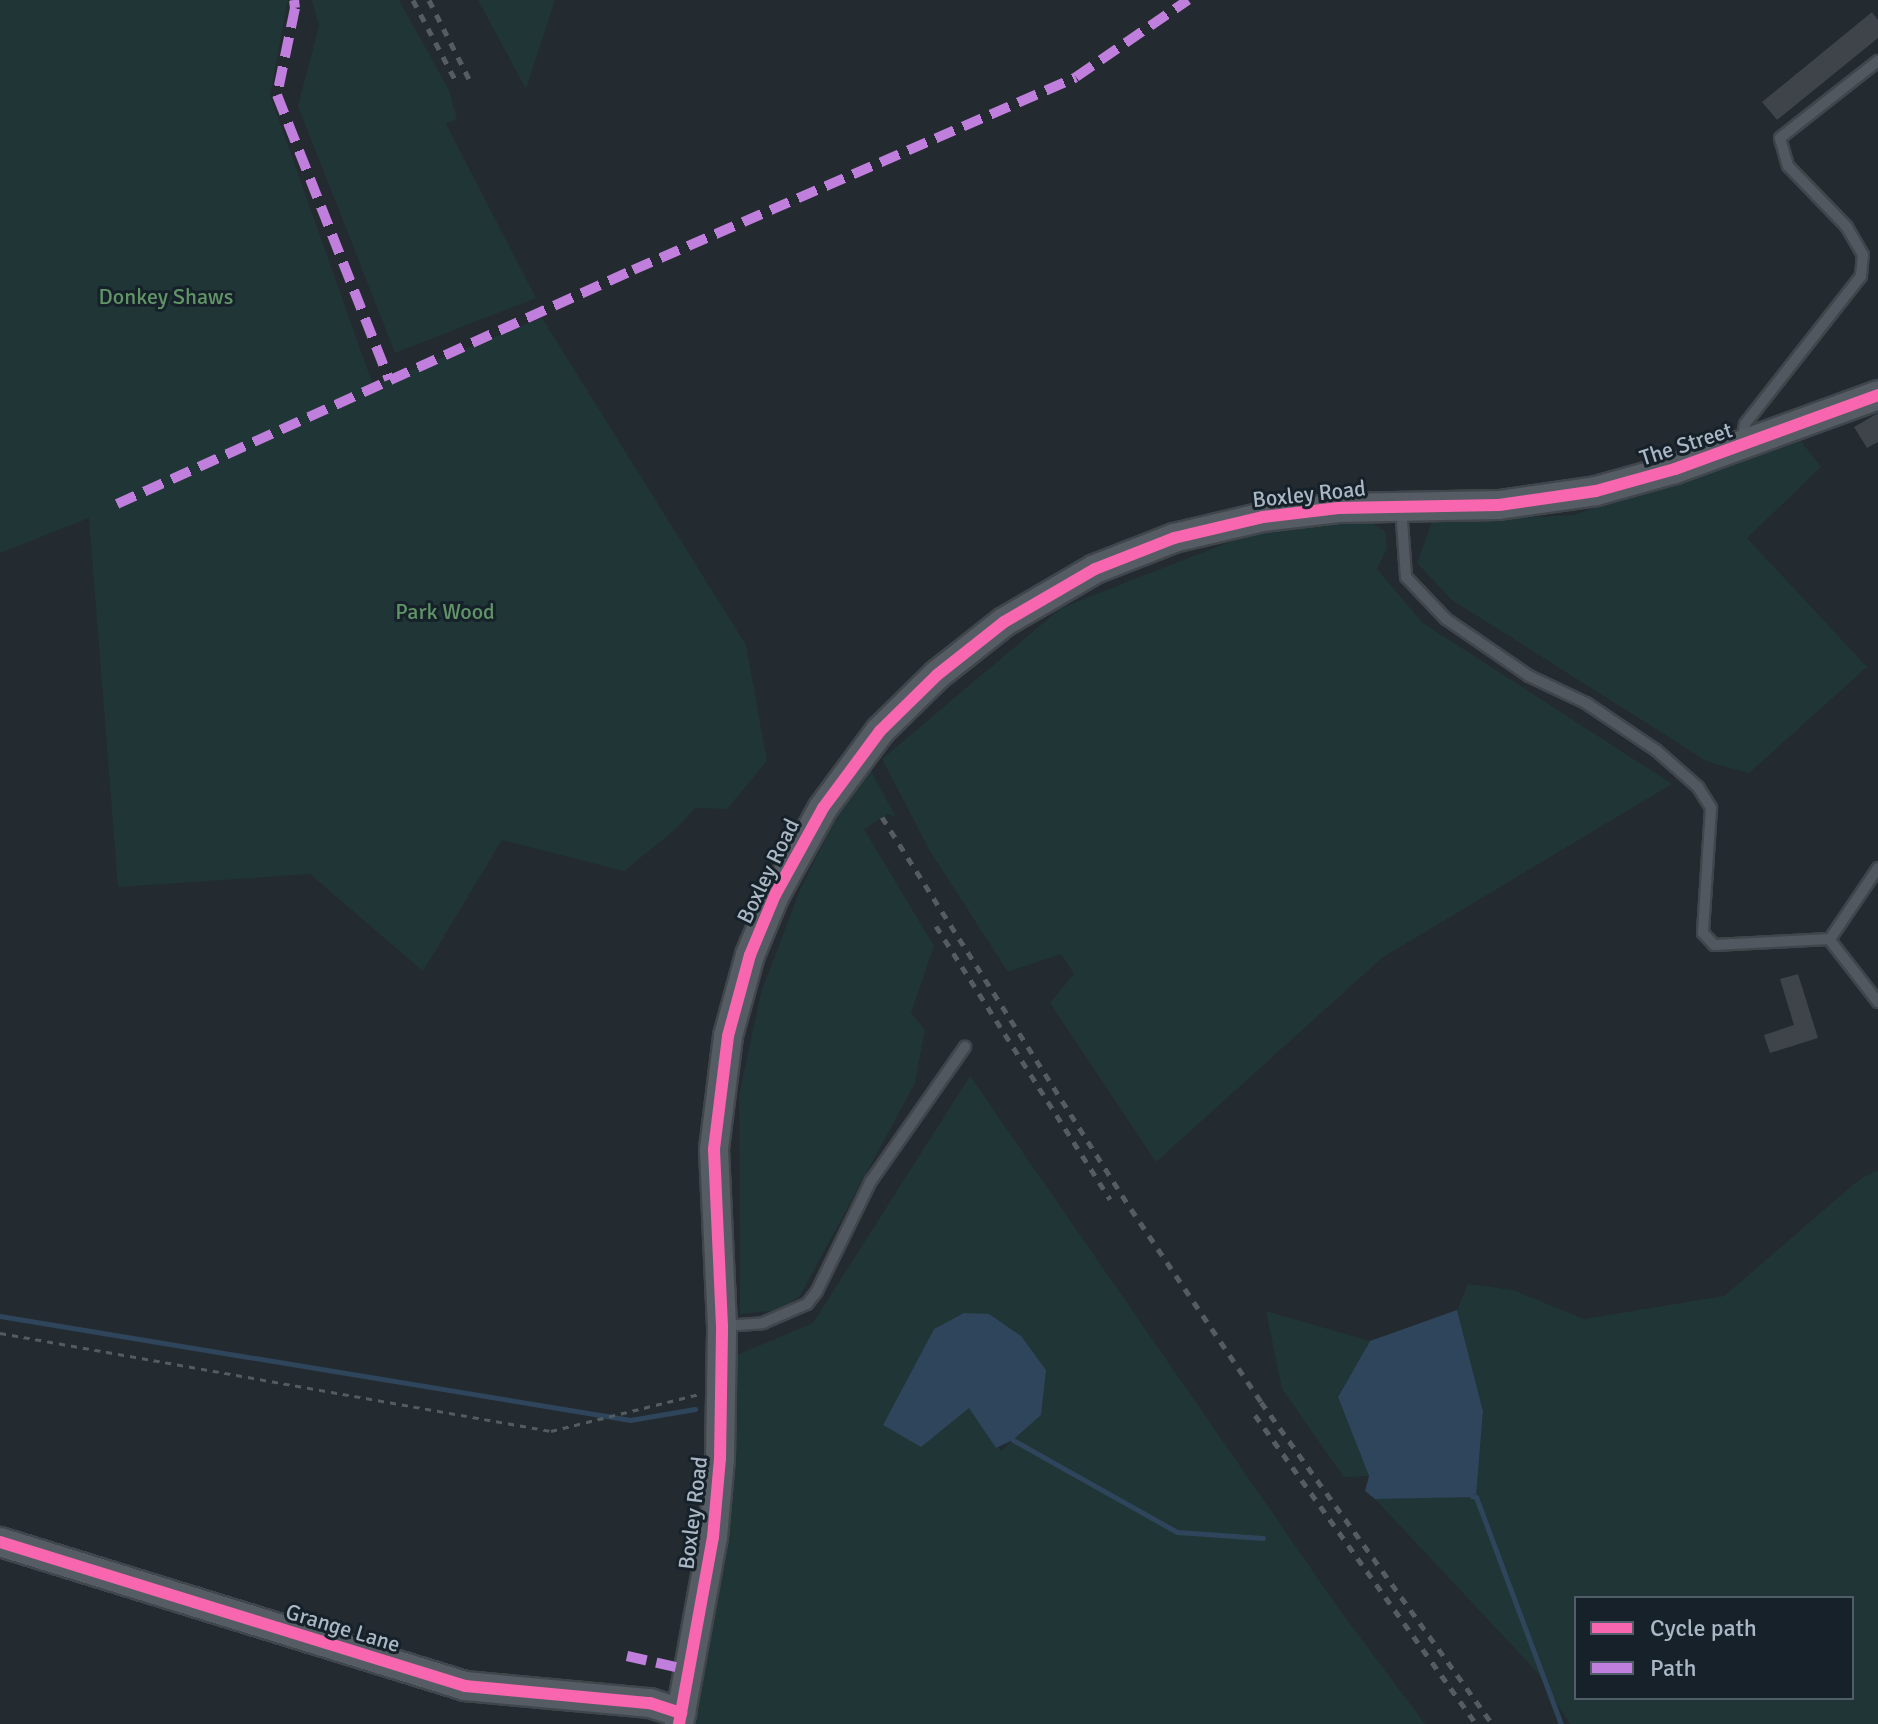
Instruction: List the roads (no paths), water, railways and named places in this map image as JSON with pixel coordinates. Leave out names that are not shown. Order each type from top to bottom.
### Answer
[{"type":"street","name":"The Street","points":[[1499,505],[1596,491],[1741,447],[1878,395]]},
{"type":"street","name":"Boxley Road","points":[[680,1719],[713,1537],[722,1388],[714,1149],[722,1077],[737,1000],[775,895],[802,842],[839,784],[880,731],[969,648],[1037,601],[1095,569],[1174,538],[1226,524],[1338,508],[1499,505]]},
{"type":"street","name":"Grange Lane","points":[[0,1542],[465,1686],[650,1703],[680,1719]]},
{"type":"lane","points":[[1741,447],[1745,424],[1861,276],[1863,255],[1847,227],[1788,166],[1780,138],[1878,61]]},
{"type":"lane","points":[[1401,505],[1406,577],[1446,619],[1529,676],[1586,703],[1656,750],[1698,787],[1711,808],[1703,933],[1714,945],[1830,939]]},
{"type":"lane","points":[[1830,939],[1878,868]]},
{"type":"lane","points":[[1830,939],[1878,1002]]},
{"type":"lane","points":[[722,1326],[763,1323],[807,1304],[817,1291],[871,1181],[965,1047]]},
{"type":"water","points":[[1457,1310],[1483,1411],[1476,1497],[1375,1499],[1365,1491],[1369,1476],[1338,1397],[1370,1341]]},
{"type":"water","points":[[964,1313],[989,1314],[1021,1336],[1046,1370],[1041,1415],[1013,1440],[996,1448],[969,1408],[921,1447],[883,1425],[934,1329]]},
{"type":"waterway","points":[[0,1316],[630,1420],[695,1409]]},
{"type":"waterway","points":[[1013,1440],[1177,1532],[1263,1538]]},
{"type":"waterway","points":[[1472,1496],[1476,1497],[1561,1724]]},
{"type":"railway","points":[[413,0],[458,85]]},
{"type":"railway","points":[[429,0],[469,79]]},
{"type":"railway","points":[[882,817],[1131,1209],[1261,1402],[1492,1724]]},
{"type":"railway","points":[[936,926],[1110,1199]]},
{"type":"railway","points":[[1255,1415],[1476,1724]]},
{"type":"park label","name":"Donkey Shaws","points":[[166,297]]},
{"type":"park label","name":"Park Wood","points":[[445,612]]}]
